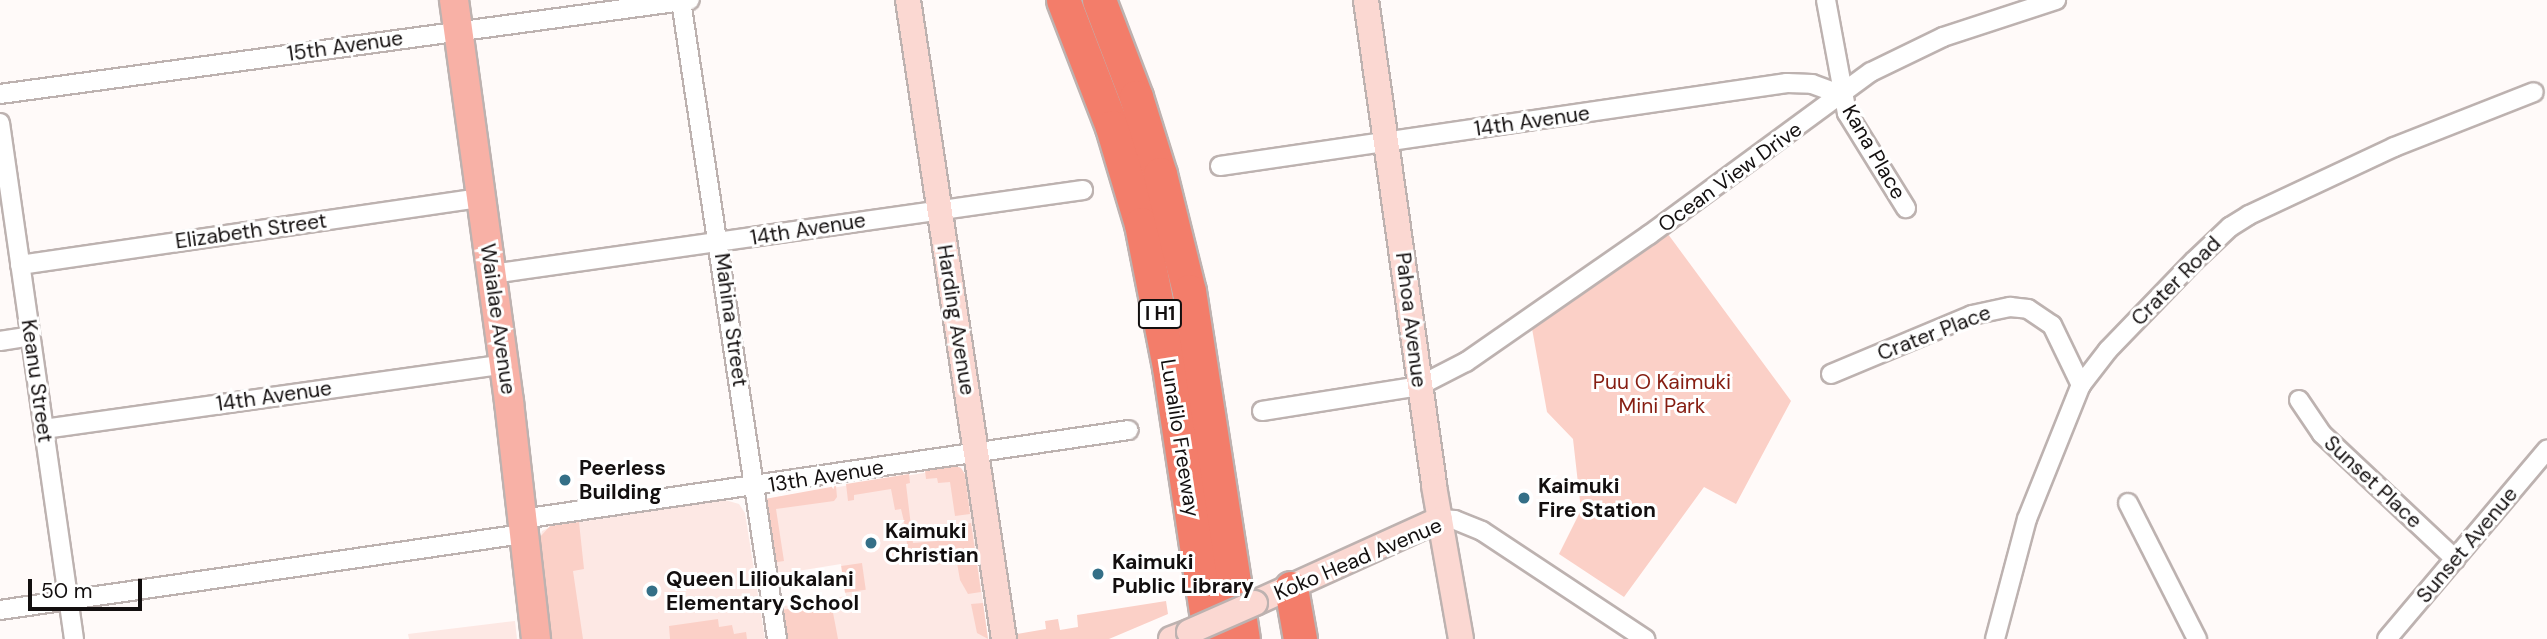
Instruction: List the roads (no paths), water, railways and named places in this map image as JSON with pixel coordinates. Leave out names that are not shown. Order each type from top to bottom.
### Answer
[{"type":"highway","name":"Lunalilo Freeway","points":[[1063,0],[1112,127],[1141,224],[1169,367],[1190,637]]},
{"type":"highway","name":"Lunalilo Freeway","points":[[1099,0],[1136,97],[1160,174],[1189,292],[1242,639]]},
{"type":"highway","points":[[1291,588],[1300,639]]},
{"type":"main road","name":"Waialae Avenue","points":[[454,0],[504,364],[536,639]]},
{"type":"street","name":"Harding Avenue","points":[[908,0],[1004,639]]},
{"type":"street","name":"Pahoa Avenue","points":[[1366,0],[1388,142],[1419,386],[1461,639]]},
{"type":"street","name":"Kana Place","points":[[1826,0],[1847,113],[1906,208]]},
{"type":"street","name":"Ocean View Drive","points":[[1419,386],[1477,354],[1649,235],[1871,72],[1918,48],[2056,0]]},
{"type":"street","name":"15th Avenue","points":[[0,94],[686,1]]},
{"type":"street","name":"Mahina Street","points":[[686,1],[777,639]]},
{"type":"street","name":"14th Avenue","points":[[1220,166],[1787,83],[1812,84],[1842,95]]},
{"type":"street","name":"Crater Road","points":[[1995,639],[2027,519],[2081,385],[2108,350],[2230,228],[2249,215],[2394,147],[2534,92]]},
{"type":"street","name":"Keanu Street","points":[[0,123],[74,639]]},
{"type":"street","name":"14th Avenue","points":[[492,274],[1083,190]]},
{"type":"street","name":"Elizabeth Street","points":[[20,265],[482,198]]},
{"type":"street","name":"Crater Place","points":[[1831,374],[1972,315],[2010,307],[2028,309],[2052,325],[2081,385]]},
{"type":"street","points":[[0,341],[30,336]]},
{"type":"street","name":"14th Avenue","points":[[44,429],[504,364]]},
{"type":"street","points":[[1262,411],[1419,386]]},
{"type":"street","name":"Sunset Place","points":[[2299,400],[2322,434],[2455,559]]},
{"type":"street","name":"13th Avenue","points":[[0,610],[69,601],[976,452],[1129,430]]},
{"type":"street","name":"Sunset Avenue","points":[[2387,639],[2547,450]]},
{"type":"street","points":[[2128,503],[2197,639]]},
{"type":"street","name":"Koko Head Avenue","points":[[1190,637],[1255,603],[1440,519],[1455,520],[1482,531],[1644,639]]},
{"type":"place","name":"Peerless Building","points":[[565,480]]},
{"type":"place","name":"Kaimuki Fire Station","points":[[1524,498]]},
{"type":"place","name":"Kaimuki Christian","points":[[871,543]]},
{"type":"place","name":"Kaimuki Public Library","points":[[1098,574]]},
{"type":"place","name":"Queen Lilioukalani Elementary School","points":[[652,591]]},
{"type":"park label","name":"Puu O Kaimuki Mini Park","points":[[1662,394]]}]
